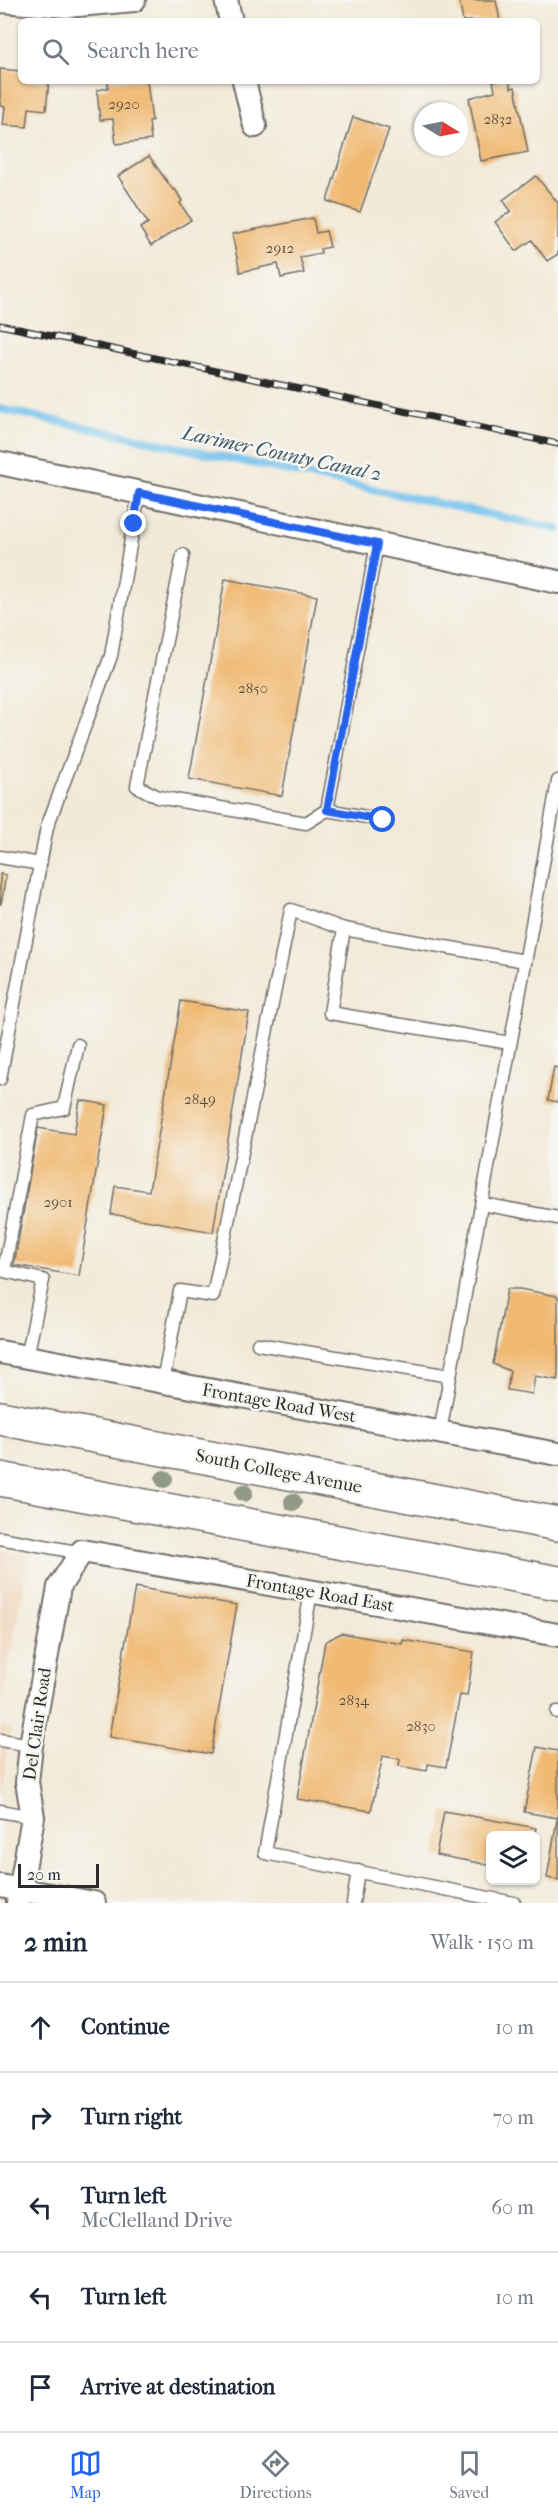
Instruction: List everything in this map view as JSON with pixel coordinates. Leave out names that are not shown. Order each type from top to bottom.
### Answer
[{"type":"highway","name":"South College Avenue","points":[[0,1418],[558,1524]]},
{"type":"highway","points":[[0,1479],[558,1583]]},
{"type":"street","points":[[0,1],[67,6],[134,0]]},
{"type":"street","points":[[226,0],[230,18]]},
{"type":"street","points":[[245,84],[255,126]]},
{"type":"street","points":[[0,463],[558,582]]},
{"type":"street","name":"Frontage Road West","points":[[0,1352],[558,1454]]},
{"type":"street","name":"Frontage Road East","points":[[82,1552],[558,1635]]},
{"type":"street","name":"Del Clair Road","points":[[13,1893],[33,1817],[27,1782],[31,1745],[59,1587],[82,1552]]},
{"type":"street","points":[[13,1893],[94,1903]]},
{"type":"lane","points":[[0,1079],[47,827],[111,656],[139,493]]},
{"type":"lane","points":[[327,810],[377,544]]},
{"type":"lane","points":[[183,555],[137,786],[158,797],[306,824],[327,810],[383,820]]},
{"type":"lane","points":[[440,1432],[558,781]]},
{"type":"lane","points":[[0,857],[40,864]]},
{"type":"lane","points":[[163,1382],[180,1291],[213,1296],[291,910],[344,929],[525,961]]},
{"type":"lane","points":[[344,929],[330,1013],[510,1043]]},
{"type":"lane","points":[[27,1357],[42,1281],[4,1271],[33,1116],[64,1108],[78,1045]]},
{"type":"lane","points":[[482,1204],[558,1218]]},
{"type":"lane","points":[[258,1344],[450,1376]]},
{"type":"lane","points":[[0,1538],[82,1552]]},
{"type":"lane","points":[[311,1592],[265,1853],[514,1903]]},
{"type":"lane","points":[[0,1740],[31,1745]]},
{"type":"lane","points":[[0,1811],[33,1817]]},
{"type":"lane","points":[[353,1903],[357,1871]]},
{"type":"shaded area","points":[[0,1550],[29,1555],[0,1710]]},
{"type":"shaded area","points":[[0,1726],[12,1727],[0,1795]]},
{"type":"building","points":[[459,0],[496,0],[499,18],[462,18]]},
{"type":"building","points":[[0,69],[18,71],[18,84],[49,84],[46,110],[29,108],[27,127],[3,125],[5,107],[0,106]]},
{"type":"building","points":[[108,84],[147,84],[152,121],[149,121],[151,140],[116,144],[113,119],[100,120],[97,90],[108,88]]},
{"type":"building","points":[[494,84],[510,84],[511,88],[515,87],[528,152],[481,161],[469,98],[495,91]]},
{"type":"building","points":[[353,117],[389,129],[360,212],[327,201]]},
{"type":"building","points":[[149,156],[173,190],[175,189],[182,201],[180,203],[191,220],[151,246],[140,228],[148,223],[118,176]]},
{"type":"building","points":[[536,176],[558,203],[558,254],[547,261],[532,240],[516,251],[495,222],[511,211],[503,200]]},
{"type":"building","points":[[313,218],[316,233],[326,231],[330,247],[320,249],[321,253],[300,257],[304,273],[281,278],[278,264],[240,272],[232,234]]},
{"type":"building","points":[[225,579],[317,596],[282,796],[189,779]]},
{"type":"building","points":[[0,874],[6,875],[1,904],[0,904]]},
{"type":"building","points":[[181,1001],[249,1012],[213,1232],[111,1214],[115,1186],[149,1191]]},
{"type":"building","points":[[554,1067],[558,1068],[558,1102],[548,1100]]},
{"type":"building","points":[[80,1100],[107,1105],[79,1276],[14,1265],[38,1128],[74,1134]]},
{"type":"building","points":[[507,1289],[558,1296],[558,1380],[535,1376],[532,1394],[507,1390],[510,1371],[493,1364]]},
{"type":"building","points":[[135,1587],[237,1605],[211,1754],[109,1737]]},
{"type":"building","points":[[341,1633],[402,1644],[403,1640],[474,1652],[467,1696],[460,1695],[446,1767],[428,1764],[427,1771],[399,1766],[400,1759],[383,1756],[371,1811],[297,1799],[325,1642]]},
{"type":"building","points":[[537,1747],[558,1751],[558,1818],[524,1812]]},
{"type":"building","points":[[444,1811],[536,1828],[535,1831],[486,1831],[486,1864],[436,1855]]},
{"type":"building","points":[[558,1820],[558,1880],[547,1878]]},
{"type":"waterway","name":"Larimer County Canal 2","points":[[0,409],[558,529]]},
{"type":"railway","points":[[0,325],[558,444]]},
{"type":"route","points":[[134,524],[139,493],[377,544],[327,810],[383,820]]}]
